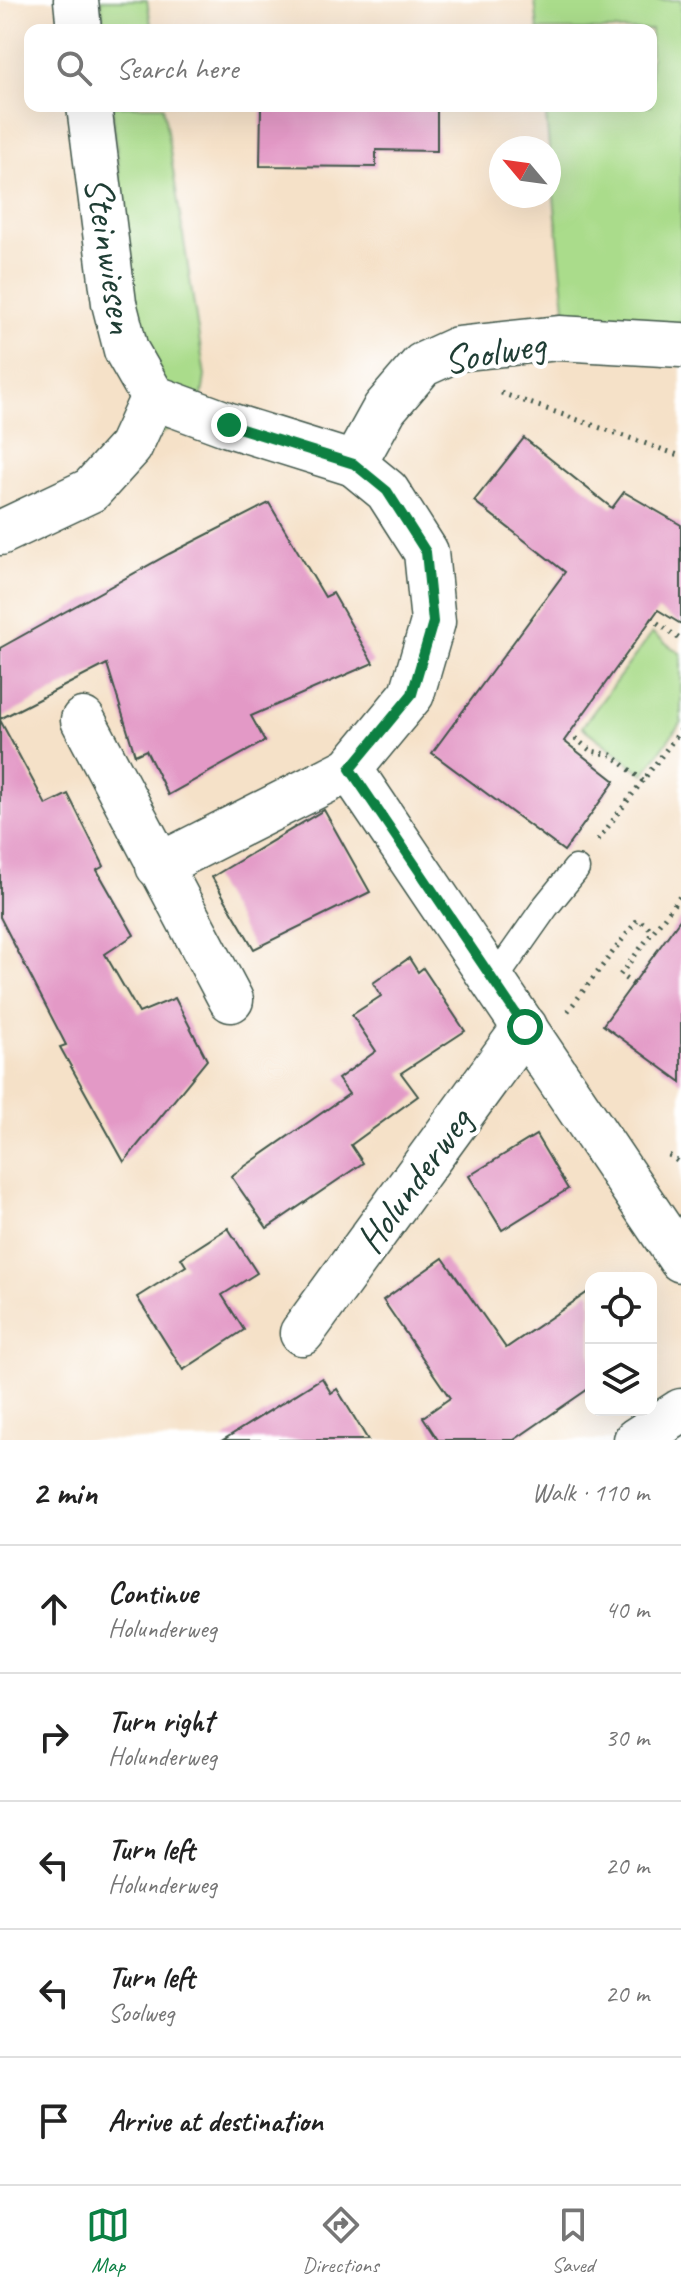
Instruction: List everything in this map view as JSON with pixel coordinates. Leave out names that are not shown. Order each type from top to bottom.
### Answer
[{"type":"street","points":[[76,0],[78,24]]},
{"type":"street","name":"Steinwiesen","points":[[90,112],[114,303],[126,350],[153,397]]},
{"type":"street","name":"Soolweg","points":[[354,464],[385,408],[422,365],[457,349],[559,338],[681,345]]},
{"type":"street","points":[[0,533],[91,490],[130,447],[153,397],[229,425],[354,464],[387,491],[426,552],[433,622],[412,694],[350,769],[158,866]]},
{"type":"street","points":[[83,720],[231,1000]]},
{"type":"street","points":[[350,769],[681,1260]]},
{"type":"street","name":"Holunderweg","points":[[302,1333],[532,1038]]},
{"type":"street","points":[[636,1440],[681,1411]]},
{"type":"lane","points":[[494,980],[576,869]]},
{"type":"path","points":[[494,390],[681,456]]},
{"type":"path","points":[[651,618],[681,640]]},
{"type":"path","points":[[576,869],[681,730]]},
{"type":"path","points":[[569,733],[591,751],[612,755],[643,781]]},
{"type":"path","points":[[633,984],[620,975],[681,895]]},
{"type":"path","points":[[532,1038],[638,919],[654,931]]},
{"type":"green space","points":[[101,0],[147,0],[151,24],[103,24]]},
{"type":"green space","points":[[535,0],[681,0],[681,327],[566,318],[555,208],[561,208],[561,136],[548,136],[546,112],[657,112],[657,24],[537,24]]},
{"type":"green space","points":[[113,112],[164,112],[205,376],[200,409],[147,443]]},
{"type":"green space","points":[[652,633],[681,654],[681,722],[644,774],[582,727]]},
{"type":"building","points":[[261,112],[437,112],[437,151],[376,150],[376,167],[260,166]]},
{"type":"building","points":[[524,438],[612,508],[624,492],[681,525],[681,624],[658,610],[564,741],[615,781],[564,851],[432,753],[565,572],[474,501]]},
{"type":"building","points":[[269,503],[325,597],[333,593],[373,663],[251,716],[265,741],[168,795],[146,750],[135,755],[107,664],[0,719],[0,648],[169,554]]},
{"type":"building","points":[[0,720],[46,805],[68,794],[104,866],[97,870],[134,935],[105,954],[139,1013],[175,998],[207,1060],[124,1162],[60,1047],[66,1045],[0,917]]},
{"type":"building","points":[[324,810],[370,892],[254,949],[212,877]]},
{"type":"building","points":[[681,918],[681,1082],[603,1025]]},
{"type":"building","points":[[409,958],[418,972],[423,968],[465,1031],[401,1073],[418,1096],[351,1145],[363,1163],[267,1228],[231,1176],[349,1094],[338,1079],[376,1051],[352,1015],[381,996],[373,983]]},
{"type":"building","points":[[536,1135],[568,1189],[502,1230],[469,1176]]},
{"type":"building","points":[[228,1228],[257,1273],[222,1295],[244,1330],[183,1370],[137,1297],[186,1266],[181,1258]]},
{"type":"building","points":[[443,1258],[506,1348],[585,1294],[585,1391],[514,1440],[438,1440],[423,1417],[450,1398],[383,1300]]},
{"type":"building","points":[[322,1378],[331,1393],[337,1389],[368,1440],[223,1440]]},
{"type":"route","points":[[229,425],[354,464],[387,491],[426,552],[433,622],[412,694],[350,769],[525,1027]]}]
